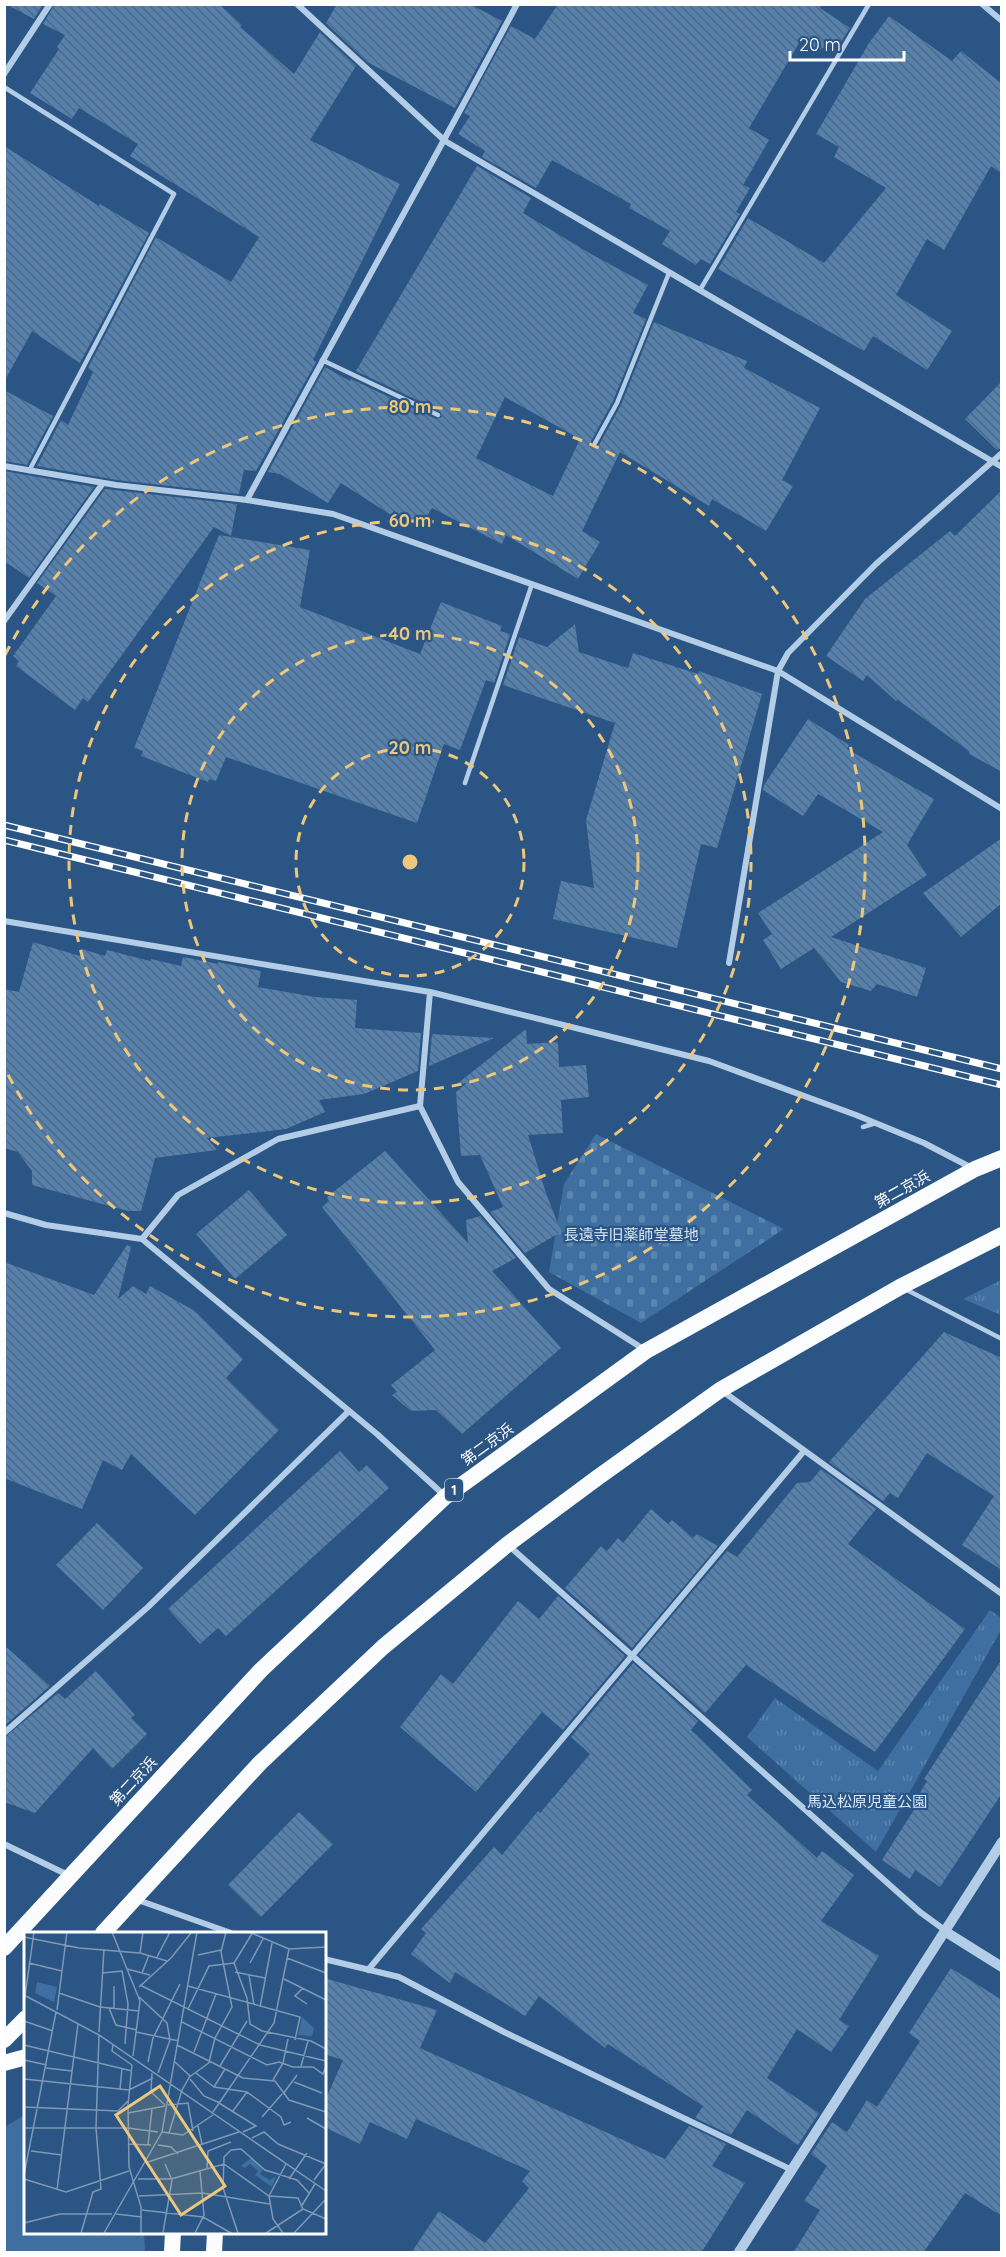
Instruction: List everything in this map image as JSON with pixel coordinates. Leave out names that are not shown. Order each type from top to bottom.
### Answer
[{"type":"highway","name":"第二京浜","points":[[4,1948],[261,1670],[445,1497],[646,1351],[975,1169],[1002,1158]]},
{"type":"highway","points":[[104,1932],[260,1763],[383,1647],[508,1544],[720,1390],[900,1287],[1002,1235]]},
{"type":"highway","points":[[122,1932],[131,1902]]},
{"type":"highway","points":[[4,2040],[24,2020]]},
{"type":"highway","points":[[4,2063],[24,2058]]},
{"type":"highway","points":[[172,2253],[173,2233]]},
{"type":"highway","points":[[214,2253],[215,2233]]},
{"type":"street","points":[[4,74],[50,4]]},
{"type":"street","points":[[297,4],[445,141],[1002,467]]},
{"type":"street","points":[[247,500],[322,360],[445,141],[517,4]]},
{"type":"street","points":[[982,4],[1002,21]]},
{"type":"street","points":[[729,963],[778,671],[788,652],[876,564],[1002,453]]},
{"type":"street","points":[[4,466],[103,483],[247,500],[333,514],[778,671],[1002,809]]},
{"type":"street","points":[[4,621],[103,483]]},
{"type":"street","points":[[4,921],[430,992],[710,1061],[876,1123],[924,1143],[975,1169]]},
{"type":"street","points":[[430,992],[420,1106],[458,1182],[549,1289],[646,1351]]},
{"type":"street","points":[[142,1239],[178,1195],[278,1139],[420,1106]]},
{"type":"street","points":[[4,1213],[46,1225],[142,1239],[349,1411],[445,1497]]},
{"type":"street","points":[[720,1390],[1002,1594]]},
{"type":"street","points":[[4,1733],[148,1607],[349,1411]]},
{"type":"street","points":[[368,1970],[804,1451]]},
{"type":"street","points":[[508,1544],[920,1912],[946,1932],[1002,1967]]},
{"type":"street","points":[[739,2253],[1002,1842]]},
{"type":"street","points":[[4,1844],[69,1876]]},
{"type":"street","points":[[131,1902],[228,1932]]},
{"type":"street","points":[[326,1960],[399,1977],[504,2032],[792,2170]]},
{"type":"lane","points":[[700,290],[869,4]]},
{"type":"lane","points":[[4,87],[174,194],[28,471]]},
{"type":"lane","points":[[595,444],[617,403],[669,273]]},
{"type":"lane","points":[[322,360],[438,415]]},
{"type":"lane","points":[[465,783],[532,584]]},
{"type":"lane","points":[[863,1127],[876,1123]]},
{"type":"lane","points":[[900,1287],[1002,1340]]},
{"type":"green space","name":"長遠寺旧薬師堂墓地","points":[[596,1134],[784,1229],[641,1323],[549,1272],[564,1184]]},
{"type":"green space","points":[[1001,1280],[1001,1315],[963,1299]]},
{"type":"green space","name":"馬込松原児童公園","points":[[990,1610],[1001,1618],[1001,1630],[876,1852],[747,1737],[775,1698],[878,1771]]},
{"type":"green space","points":[[24,2115],[24,2233],[144,2233],[145,2252],[5,2252],[5,2127]]},
{"type":"building","points":[[6,4],[43,4],[34,19]]},
{"type":"building","points":[[55,4],[219,4],[242,25],[240,27],[294,74],[320,32],[356,66],[310,140],[400,184],[313,360],[316,362],[256,471],[244,470],[239,494],[117,480],[37,466],[61,420],[68,425],[93,372],[88,368],[156,237],[231,282],[259,237],[130,156],[138,144],[79,108],[72,119],[30,93],[59,49],[57,47],[65,35],[43,24]]},
{"type":"building","points":[[337,4],[470,4],[502,21],[455,108],[367,62],[326,23]]},
{"type":"building","points":[[558,4],[822,4],[820,8],[850,28],[841,42],[818,50],[802,38],[749,128],[769,140],[743,185],[750,188],[736,212],[740,214],[710,264],[701,259],[696,265],[662,244],[670,231],[629,208],[631,204],[552,160],[536,188],[482,157],[485,151],[458,134],[470,116],[464,113],[511,26],[535,39]]},
{"type":"building","points":[[889,16],[952,61],[961,51],[1002,84],[1002,174],[991,166],[944,250],[927,239],[896,295],[952,331],[927,370],[873,336],[864,351],[718,269],[748,218],[824,263],[886,188],[834,157],[839,147],[816,134],[869,43]]},
{"type":"building","points":[[4,146],[99,206],[100,204],[149,233],[80,363],[32,331],[4,382]]},
{"type":"building","points":[[477,166],[531,198],[523,213],[648,285],[633,313],[646,319],[613,401],[591,441],[592,447],[599,445],[621,405],[654,322],[747,361],[744,368],[820,408],[782,480],[793,486],[766,531],[712,499],[709,506],[620,452],[582,531],[600,542],[578,579],[506,535],[502,544],[432,508],[420,528],[394,511],[391,515],[341,483],[328,503],[280,474],[268,472],[325,367],[350,381],[351,379],[436,419],[442,417],[440,411],[356,371]],"holes":[[[505,397],[580,439],[553,496],[476,458]]]},
{"type":"building","points":[[1002,381],[1002,448],[997,450],[965,419]]},
{"type":"building","points":[[4,390],[53,416],[27,465],[4,461]]},
{"type":"building","points":[[4,471],[94,487],[29,578],[4,561]]},
{"type":"building","points":[[105,489],[237,504],[231,536],[214,527],[88,702],[83,698],[75,710],[16,666],[19,661],[13,656],[56,596],[37,583]]},
{"type":"building","points":[[1002,490],[1002,772],[969,754],[969,751],[898,700],[896,701],[867,675],[863,681],[826,656],[865,599],[950,531],[955,536]]},
{"type":"building","points":[[219,535],[310,550],[300,607],[420,654],[441,602],[502,626],[500,631],[510,634],[494,683],[486,680],[460,750],[444,744],[417,823],[226,757],[216,781],[209,779],[208,782],[141,756],[143,751],[134,748]]},
{"type":"building","points":[[575,624],[579,652],[628,668],[633,653],[698,674],[699,671],[762,694],[717,848],[701,844],[677,948],[553,919],[561,881],[594,888],[586,820],[615,723],[503,685],[519,637],[547,647]]},
{"type":"building","points":[[808,719],[849,745],[847,749],[934,799],[907,845],[927,875],[831,937],[926,968],[917,997],[877,984],[871,991],[841,982],[814,948],[781,969],[763,940],[772,934],[758,913],[883,832],[818,794],[803,816],[763,790],[764,785]]},
{"type":"building","points":[[1002,838],[1002,903],[961,937],[923,893]]},
{"type":"building","points":[[33,942],[80,956],[82,949],[105,956],[107,950],[181,966],[183,957],[218,964],[218,962],[261,971],[258,987],[315,997],[357,1000],[355,1028],[421,1033],[418,1071],[364,1094],[319,1100],[325,1112],[286,1129],[207,1138],[217,1150],[155,1158],[141,1211],[128,1211],[32,1185],[32,1171],[18,1152],[4,1148],[4,989],[19,992]]},
{"type":"building","points":[[526,1029],[527,1044],[558,1042],[559,1067],[586,1065],[589,1097],[561,1100],[563,1133],[528,1135],[561,1232],[525,1253],[490,1212],[503,1207],[480,1155],[461,1156],[456,1092],[467,1083],[457,1084]]},
{"type":"building","points":[[432,1034],[494,1038],[429,1066]]},
{"type":"building","points":[[385,1151],[468,1243],[466,1220],[480,1216],[516,1258],[492,1271],[561,1348],[462,1434],[436,1410],[411,1411],[392,1395],[397,1392],[391,1385],[435,1350],[322,1207],[329,1201],[327,1197]]},
{"type":"building","points":[[249,1190],[287,1235],[235,1279],[196,1234]]},
{"type":"building","points":[[127,1245],[131,1247],[118,1299],[133,1286],[146,1294],[150,1286],[195,1311],[243,1359],[226,1378],[279,1430],[195,1515],[131,1454],[122,1470],[103,1460],[82,1509],[4,1478],[4,1262],[94,1295]]},
{"type":"building","points":[[944,1332],[1002,1358],[1002,1570],[962,1545],[994,1496],[927,1453],[898,1498],[890,1493],[883,1501],[829,1462]]},
{"type":"building","points":[[340,1451],[359,1472],[367,1465],[389,1488],[226,1636],[218,1628],[200,1644],[168,1609]]},
{"type":"building","points":[[821,1469],[876,1509],[848,1544],[965,1629],[875,1752],[746,1665],[705,1713],[639,1655],[727,1551],[737,1557],[797,1483],[810,1482]]},
{"type":"building","points":[[651,1509],[668,1524],[672,1520],[693,1538],[697,1534],[718,1546],[632,1648],[565,1588],[601,1546],[607,1551],[618,1538],[623,1543]]},
{"type":"building","points":[[97,1523],[143,1568],[103,1610],[56,1565]]},
{"type":"building","points":[[558,1596],[625,1656],[563,1730],[542,1712],[476,1792],[400,1727],[441,1674],[453,1684],[518,1601],[539,1619]]},
{"type":"building","points":[[4,1645],[50,1686],[4,1726]]},
{"type":"building","points":[[1002,1659],[1002,1793],[940,1887],[915,1870],[910,1879],[882,1860],[917,1805],[914,1803],[927,1781],[924,1779]]},
{"type":"building","points":[[633,1663],[698,1721],[691,1730],[752,1790],[747,1795],[817,1858],[822,1851],[854,1875],[821,1921],[879,1956],[839,2020],[849,2026],[831,2052],[797,2029],[767,2078],[819,2113],[798,2145],[747,2110],[731,2135],[695,2118],[703,2106],[608,2044],[605,2048],[539,1996],[525,2016],[455,1972],[450,1983],[411,1954],[426,1933],[421,1929],[494,1847],[502,1855],[590,1754],[571,1737]]},
{"type":"building","points":[[96,1671],[135,1715],[131,1718],[147,1734],[112,1769],[93,1748],[35,1813],[4,1802],[4,1738],[58,1693],[65,1699]]},
{"type":"building","points":[[299,1812],[333,1844],[261,1917],[228,1885]]},
{"type":"building","points":[[951,1968],[1002,2000],[1002,2216],[965,2193],[923,2253],[793,2253],[820,2210],[804,2201],[827,2166],[811,2154],[832,2122],[847,2132],[867,2100],[877,2107],[920,2041],[909,2033]]},
{"type":"building","points":[[326,1979],[437,2010],[420,2048],[665,2159],[689,2126],[726,2144],[712,2166],[745,2183],[701,2253],[411,2253],[439,2211],[485,2243],[529,2188],[522,2181],[530,2171],[416,2119],[407,2139],[370,2122],[360,2144],[326,2128],[326,2098],[343,2060],[326,2055]]},
{"type":"railway","points":[[4,825],[1002,1069]]},
{"type":"railway","points":[[4,840],[1002,1085]]}]
